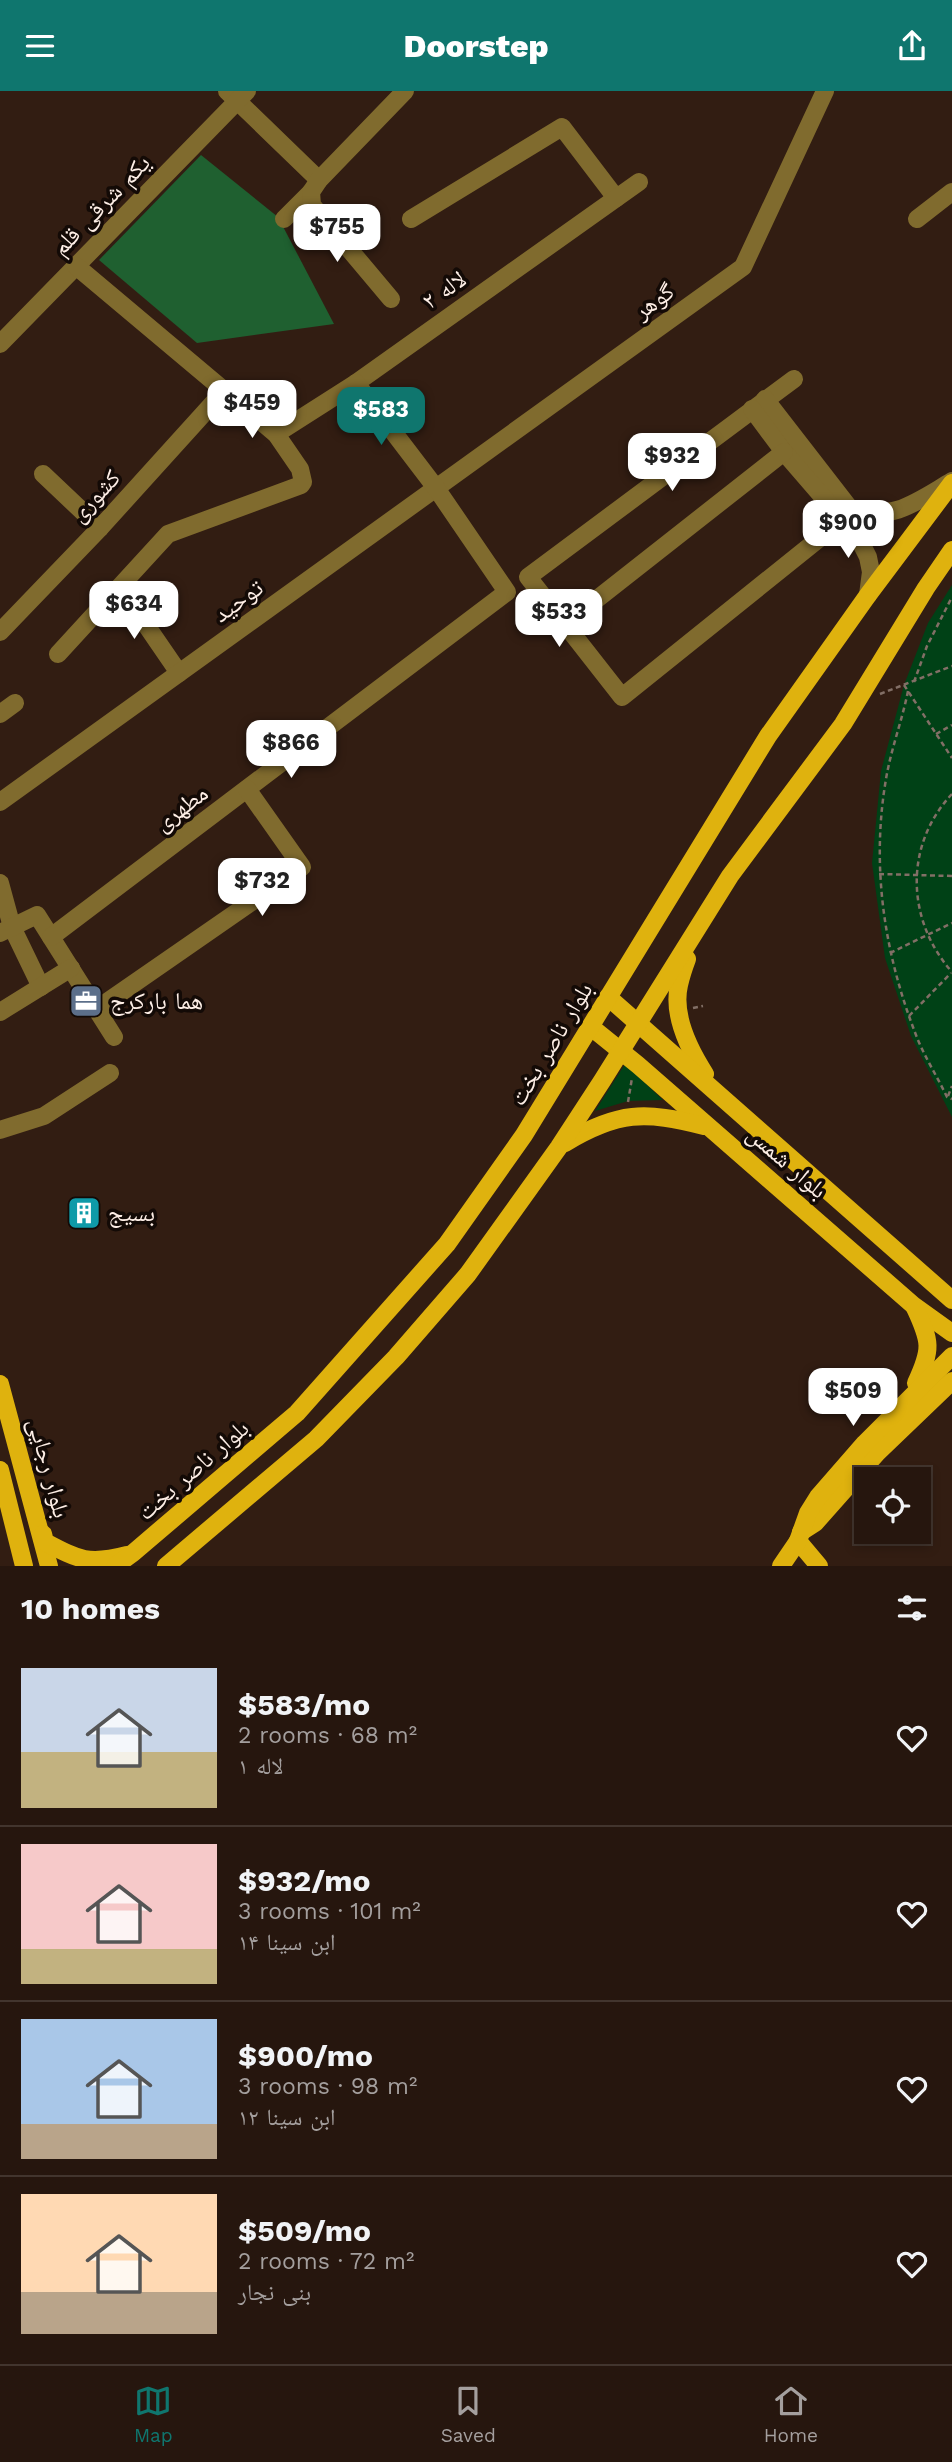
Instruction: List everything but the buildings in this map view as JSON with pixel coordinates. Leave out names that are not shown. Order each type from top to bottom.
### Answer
[{"type":"main road","name":"بلوار ناصر بخت","points":[[115,1566],[297,1413],[438,1255],[524,1135],[768,736],[952,482]]},
{"type":"main road","points":[[166,1566],[316,1439],[396,1357],[468,1274],[559,1147],[730,876],[844,725],[926,588],[952,551]]},
{"type":"main road","points":[[696,932],[679,985],[679,1011],[694,1057],[716,1091]]},
{"type":"main road","name":"بلوار شمس","points":[[608,997],[952,1300]]},
{"type":"main road","name":"بلوار شمس","points":[[591,1027],[913,1305],[952,1333]]},
{"type":"main road","points":[[559,1147],[592,1127],[632,1116],[674,1118],[709,1127]]},
{"type":"main road","points":[[934,1284],[952,1290]]},
{"type":"main road","points":[[912,1394],[929,1348],[927,1333],[913,1305]]},
{"type":"main road","points":[[781,1566],[800,1536],[808,1513],[818,1497],[912,1394],[952,1356]]},
{"type":"main road","points":[[800,1536],[816,1523],[877,1453],[952,1381]]},
{"type":"main road","name":"بلوار رجایی","points":[[0,1384],[49,1566]]},
{"type":"main road","points":[[928,1403],[952,1391]]},
{"type":"main road","name":"بلوار رجایی","points":[[0,1470],[22,1563]]},
{"type":"main road","points":[[40,1527],[45,1542],[85,1561],[108,1560],[133,1553]]},
{"type":"main road","points":[[800,1536],[819,1566]]},
{"type":"street","points":[[284,219],[314,192],[405,91]]},
{"type":"street","name":"گوهر","points":[[436,488],[743,267],[825,91]]},
{"type":"street","points":[[237,94],[314,192],[391,299]]},
{"type":"street","name":"یکم شرقی قلم","points":[[0,344],[237,94]]},
{"type":"street","points":[[411,219],[562,127],[616,198]]},
{"type":"street","name":"لاله ۲","points":[[275,434],[356,383],[639,182]]},
{"type":"street","points":[[917,219],[952,192]]},
{"type":"street","points":[[58,653],[168,534],[303,482],[300,469],[275,434],[76,266]]},
{"type":"street","points":[[793,379],[528,577],[622,697],[846,515],[887,513],[908,506],[952,482]]},
{"type":"street","points":[[356,383],[436,488]]},
{"type":"street","name":"کشوری","points":[[0,632],[100,528],[224,391]]},
{"type":"street","points":[[759,404],[784,452],[846,515]]},
{"type":"street","points":[[759,404],[846,515],[868,557],[871,572],[868,595]]},
{"type":"street","points":[[564,625],[784,452]]},
{"type":"street","points":[[43,474],[100,528]]},
{"type":"street","name":"مطهری","points":[[51,937],[507,592],[436,488]]},
{"type":"street","name":"توحید","points":[[0,802],[436,488]]},
{"type":"street","points":[[120,587],[179,673]]},
{"type":"street","points":[[0,714],[15,703]]},
{"type":"street","points":[[97,1009],[302,867],[247,789]]},
{"type":"street","points":[[0,883],[6,930],[41,987]]},
{"type":"street","points":[[6,930],[37,915],[114,1037]]},
{"type":"street","points":[[0,1012],[71,968]]},
{"type":"street","points":[[0,1130],[44,1116],[110,1073]]},
{"type":"path","points":[[914,682],[927,646],[952,597]]},
{"type":"path","points":[[880,695],[952,666]]},
{"type":"path","points":[[904,685],[952,758]]},
{"type":"path","points":[[908,691],[886,779],[879,829],[879,874],[890,953],[909,1016],[916,1037],[947,1097],[952,1099]]},
{"type":"path","points":[[936,734],[952,725]]},
{"type":"path","points":[[909,1016],[952,972],[927,935],[916,896],[916,875],[926,832],[936,813],[952,794]]},
{"type":"path","points":[[879,874],[952,876]]},
{"type":"path","points":[[890,953],[952,923]]},
{"type":"path","points":[[947,1097],[952,1086]]},
{"type":"green space","points":[[201,155],[278,217],[334,324],[197,343],[99,260]]},
{"type":"green space","points":[[952,585],[952,1117],[911,1036],[885,958],[872,863],[881,771],[904,685],[928,623]]},
{"type":"green space","points":[[625,1064],[663,1100],[628,1101],[595,1111]]},
{"type":"place","name":"هما بارکرج","points":[[86,1001]]},
{"type":"place","name":"بسیج","points":[[84,1213]]}]
